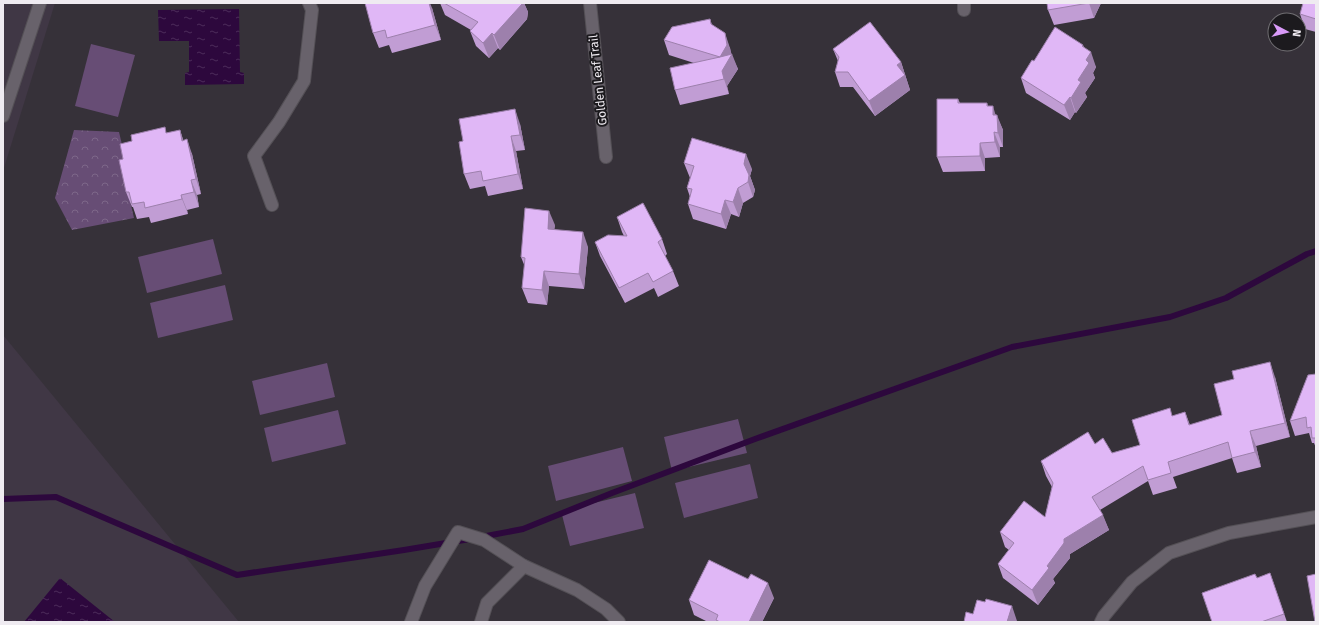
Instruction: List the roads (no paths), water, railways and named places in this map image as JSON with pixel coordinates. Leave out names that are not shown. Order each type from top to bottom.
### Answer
[{"type":"street","points":[[3,116],[40,3]]},
{"type":"street","points":[[272,205],[254,156],[279,122],[304,81],[312,10],[309,3]]},
{"type":"street","name":"Golden Leaf Trail","points":[[590,3],[606,157]]},
{"type":"street","points":[[1101,622],[1104,616],[1132,582],[1169,553],[1229,533],[1316,517]]},
{"type":"street","points":[[410,622],[425,586],[458,532],[484,540],[524,566],[577,590],[606,609],[619,622]]},
{"type":"street","points":[[481,622],[487,603],[524,566]]},
{"type":"water","points":[[239,9],[240,72],[244,73],[244,84],[185,85],[185,73],[189,72],[189,41],[159,41],[158,10]]},
{"type":"water","points":[[60,578],[115,622],[24,622]]},
{"type":"waterway","points":[[481,537],[523,529],[612,493],[755,439],[1012,347],[1170,317],[1226,298],[1307,254],[1316,251]]},
{"type":"waterway","points":[[3,499],[56,497],[237,575],[470,539]]}]
